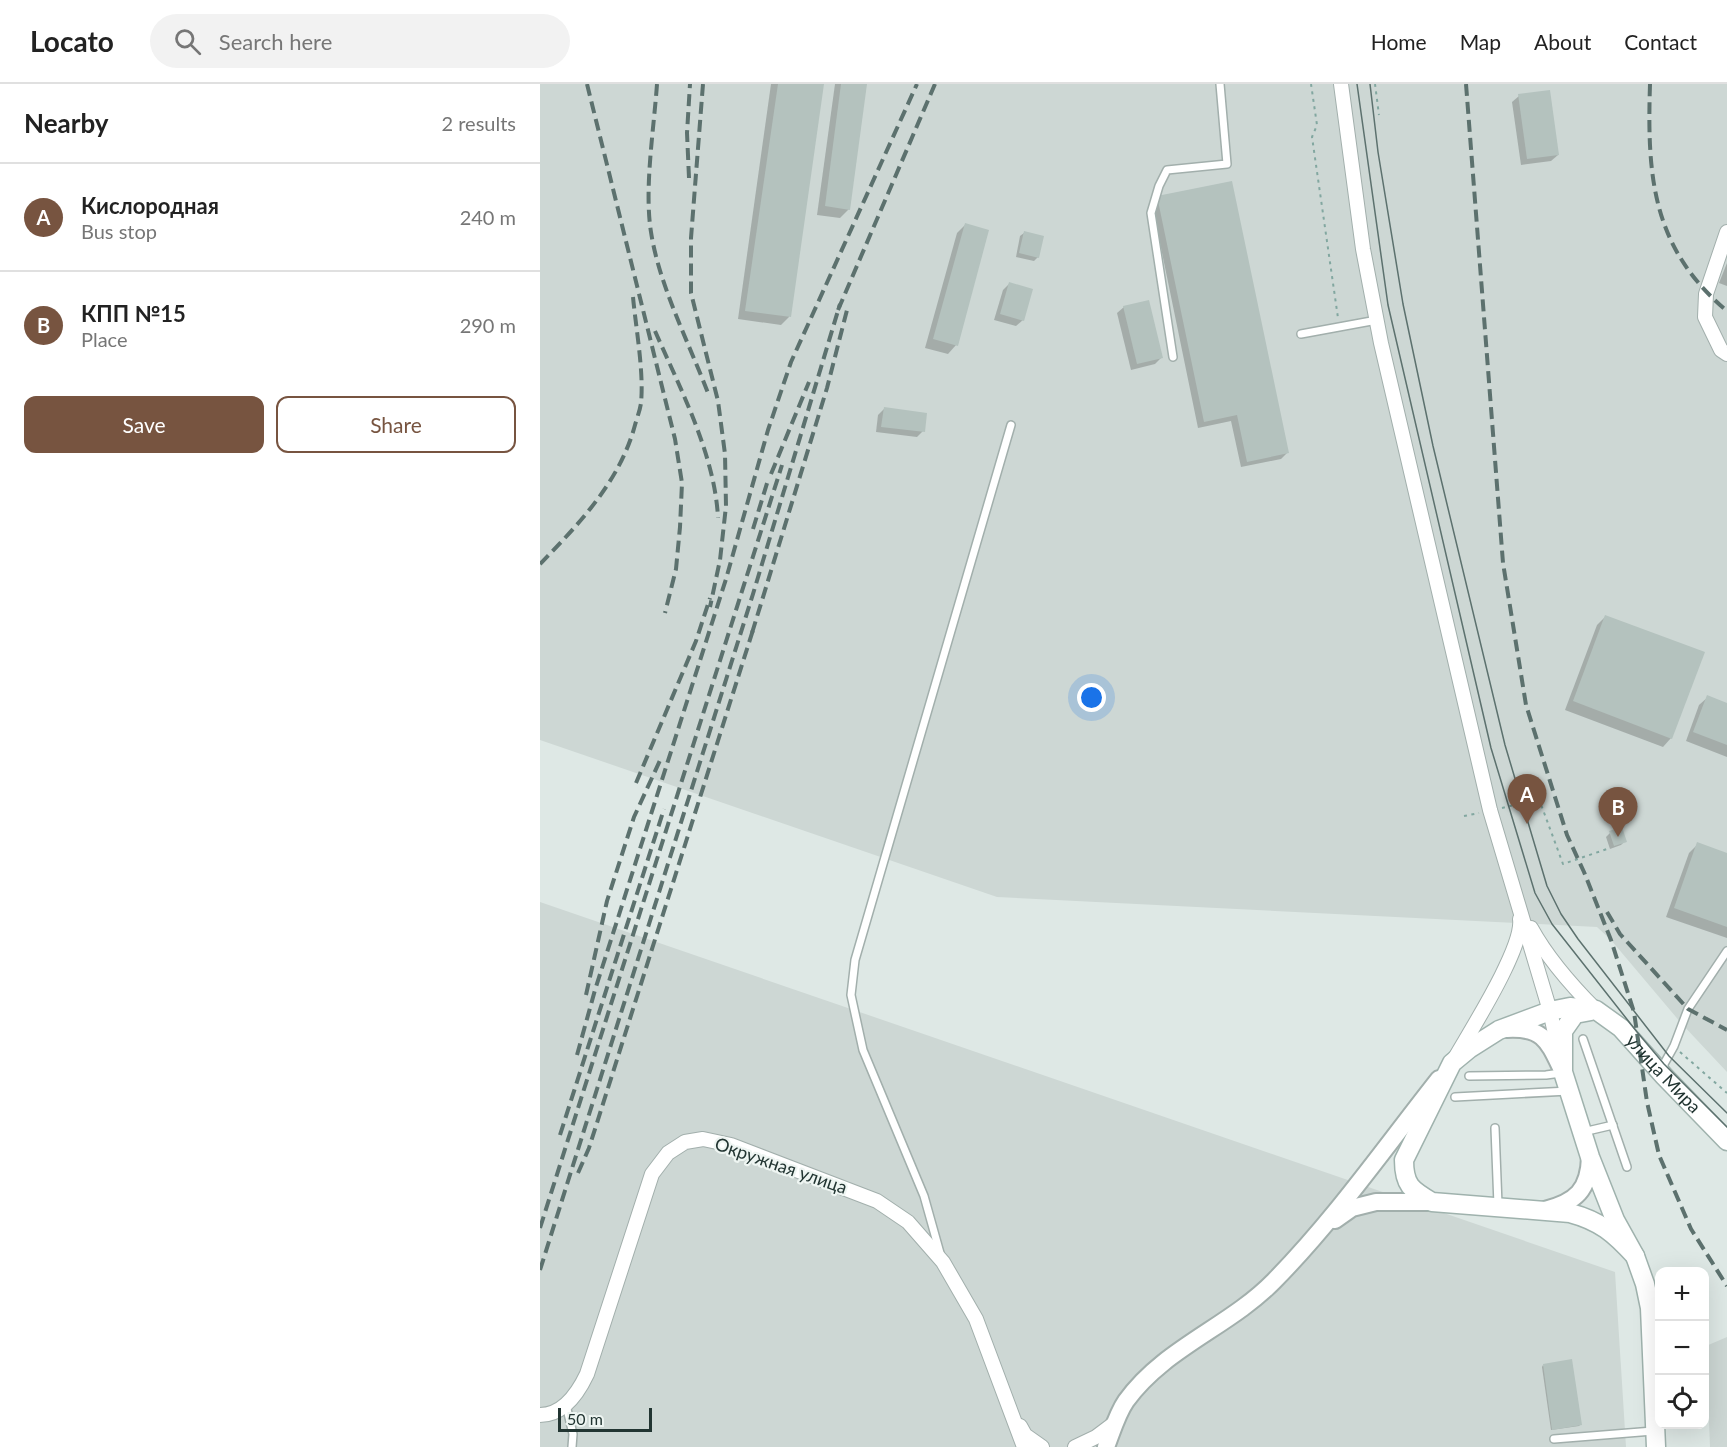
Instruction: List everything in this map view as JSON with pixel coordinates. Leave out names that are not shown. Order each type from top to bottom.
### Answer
[{"type":"main road","points":[[1596,1010],[1570,1006],[1550,1011],[1499,1030],[1452,1063],[1404,1160],[1404,1176],[1417,1194],[1432,1202],[1570,1213],[1590,1218],[1618,1237],[1635,1256]]},
{"type":"main road","points":[[1596,1010],[1575,1014],[1563,1031],[1563,1072],[1590,1157],[1615,1220],[1635,1256],[1645,1284],[1650,1308],[1656,1439]]},
{"type":"main road","name":"улица Мира","points":[[1596,1010],[1621,1028],[1727,1141]]},
{"type":"street","points":[[1341,84],[1363,249],[1377,320],[1490,810],[1550,1011],[1563,1072]]},
{"type":"street","points":[[1727,232],[1707,294],[1705,316],[1721,350],[1727,354]]},
{"type":"street","points":[[1519,905],[1544,950],[1560,972],[1596,1010]]},
{"type":"street","points":[[1106,1447],[1125,1403],[1158,1365],[1243,1307],[1273,1282],[1319,1230],[1452,1063],[1517,943],[1521,927],[1519,905]]},
{"type":"street","points":[[1499,1030],[1522,1028],[1537,1032],[1549,1042],[1563,1072]]},
{"type":"street","name":"Окружная улица","points":[[566,1405],[579,1393],[587,1374],[652,1174],[668,1153],[685,1142],[703,1139],[731,1145],[877,1201],[908,1222],[942,1262],[975,1319],[1008,1406]]},
{"type":"street","points":[[1541,1211],[1574,1198],[1586,1185],[1590,1157]]},
{"type":"street","points":[[1319,1230],[1352,1208],[1376,1202],[1432,1202]]},
{"type":"street","points":[[540,1415],[549,1415],[566,1405]]},
{"type":"street","points":[[1008,1406],[1024,1447]]},
{"type":"street","points":[[1008,1406],[1025,1435],[1042,1447]]},
{"type":"street","points":[[1075,1447],[1096,1437],[1116,1422]]},
{"type":"lane","points":[[1173,357],[1151,213],[1159,186],[1167,170],[1227,164],[1221,84]]},
{"type":"lane","points":[[1301,334],[1377,320]]},
{"type":"lane","points":[[942,1262],[924,1196],[862,1050],[850,995],[855,960],[1011,425]]},
{"type":"lane","points":[[1664,1076],[1664,1064],[1674,1046],[1688,1009],[1727,951]]},
{"type":"lane","points":[[1583,1039],[1627,1167]]},
{"type":"lane","points":[[1469,1076],[1546,1075],[1563,1072]]},
{"type":"lane","points":[[1455,1097],[1569,1091]]},
{"type":"lane","points":[[1583,1132],[1612,1125]]},
{"type":"lane","points":[[1495,1128],[1498,1207]]},
{"type":"lane","points":[[566,1405],[573,1434],[572,1447]]},
{"type":"lane","points":[[1554,1439],[1656,1439]]},
{"type":"path","points":[[1311,84],[1317,125],[1312,137],[1339,327]]},
{"type":"path","points":[[1375,84],[1379,115]]},
{"type":"path","points":[[1464,816],[1539,799],[1563,864],[1610,849]]},
{"type":"path","points":[[1674,1046],[1727,1093]]},
{"type":"shaded area","points":[[540,84],[1727,84],[1727,1072],[1597,927],[997,897],[540,740]]},
{"type":"shaded area","points":[[540,902],[1615,1272],[1626,1447],[540,1447]]},
{"type":"shaded area","points":[[1727,1337],[1727,1447],[1710,1447],[1709,1345]]},
{"type":"building","points":[[778,84],[824,84],[791,317],[745,311]]},
{"type":"building","points":[[841,84],[867,84],[850,210],[825,206]]},
{"type":"building","points":[[1550,90],[1559,155],[1527,159],[1518,94]]},
{"type":"building","points":[[1232,181],[1289,453],[1247,462],[1237,415],[1204,422],[1157,196]]},
{"type":"building","points":[[965,223],[989,230],[958,346],[933,339]]},
{"type":"building","points":[[1024,231],[1044,236],[1039,258],[1019,253]]},
{"type":"building","points":[[1009,282],[1033,289],[1024,321],[1000,314]]},
{"type":"building","points":[[1149,300],[1163,358],[1137,364],[1123,306]]},
{"type":"building","points":[[884,407],[927,413],[925,432],[881,427]]},
{"type":"building","points":[[1605,615],[1705,652],[1672,739],[1573,701]]},
{"type":"building","points":[[1707,695],[1727,703],[1727,745],[1693,732]]},
{"type":"building","points":[[1622,827],[1627,842],[1614,846],[1609,831]]},
{"type":"building","points":[[1697,842],[1727,853],[1727,927],[1674,908]]},
{"type":"building","points":[[1572,1359],[1582,1425],[1552,1430],[1543,1364]]},
{"type":"tram line","points":[[1357,84],[1388,305],[1491,748],[1535,893],[1552,924],[1637,1032],[1664,1064],[1727,1127]]},
{"type":"tram line","points":[[1370,84],[1378,152],[1403,304],[1433,446],[1505,745],[1547,886],[1561,914],[1578,939],[1669,1056],[1727,1113]]},
{"type":"railway","points":[[587,84],[675,439],[682,483],[676,569],[665,613]]},
{"type":"railway","points":[[657,84],[649,178],[651,232],[675,314],[708,393]]},
{"type":"railway","points":[[689,178],[687,133],[690,84]]},
{"type":"railway","points":[[703,84],[691,238],[691,293],[718,401],[725,454],[726,506],[720,560],[710,607]]},
{"type":"railway","points":[[577,1055],[595,990],[726,579],[768,430],[791,362],[917,84]]},
{"type":"railway","points":[[838,310],[935,84]]},
{"type":"railway","points":[[1466,84],[1503,563],[1526,705],[1567,835],[1611,940],[1634,1012],[1647,1102],[1659,1155],[1691,1229],[1727,1286]]},
{"type":"railway","points":[[1650,84],[1650,149],[1659,208],[1669,236],[1683,262],[1702,287],[1727,311]]},
{"type":"railway","points":[[540,564],[597,500],[609,483],[628,445],[640,408],[642,391],[633,297]]},
{"type":"railway","points":[[540,1270],[753,594],[840,304]]},
{"type":"railway","points":[[752,633],[827,388],[847,310]]},
{"type":"railway","points":[[655,331],[695,422],[710,470],[718,518]]},
{"type":"railway","points":[[771,474],[809,382]]},
{"type":"railway","points":[[540,1228],[782,465]]},
{"type":"railway","points":[[753,529],[768,480]]},
{"type":"railway","points":[[636,783],[696,641],[710,598]]},
{"type":"railway","points":[[578,1173],[589,1148],[753,630]]},
{"type":"railway","points":[[586,995],[607,901],[634,817],[662,756]]},
{"type":"railway","points":[[560,1135],[664,809]]},
{"type":"railway","points":[[1607,912],[1620,934],[1688,1009],[1727,1030]]},
{"type":"place","name":"Кислородная","points":[[1527,824]]},
{"type":"place","name":"КПП №15","points":[[1618,837]]}]
